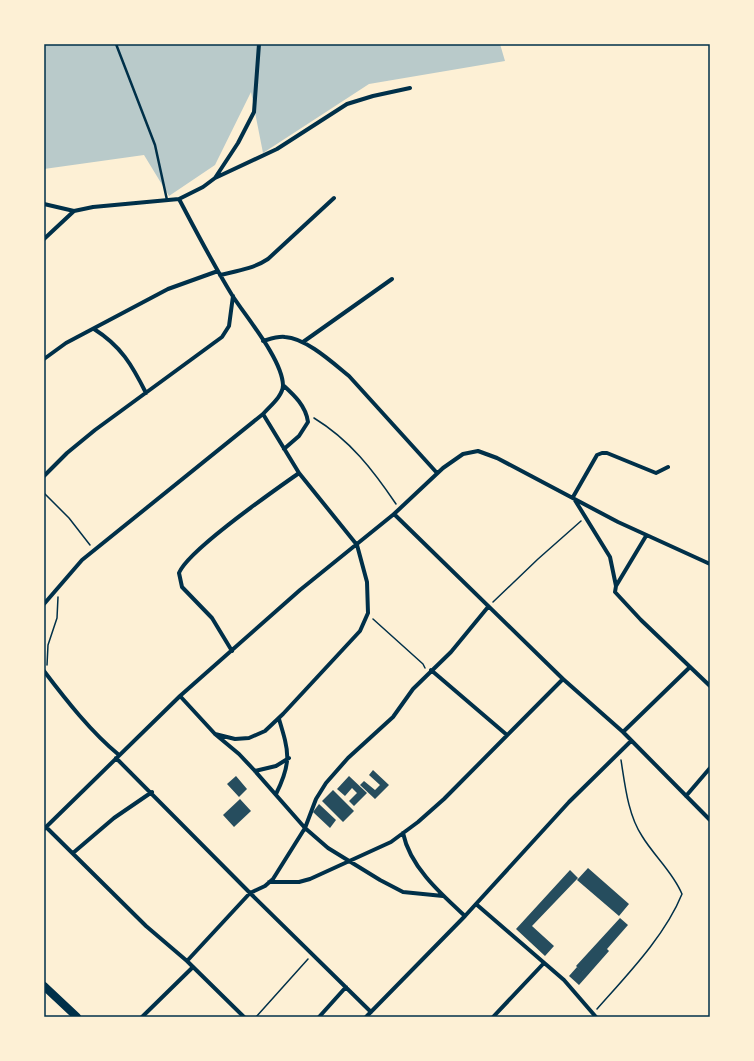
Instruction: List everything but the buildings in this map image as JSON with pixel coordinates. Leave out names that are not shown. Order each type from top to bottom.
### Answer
[{"type":"highway","points":[[44,986],[77,1017]]},
{"type":"street","points":[[215,178],[238,143],[254,112],[259,44]]},
{"type":"street","points":[[44,204],[74,211],[93,207],[179,199],[203,187],[215,178],[277,149],[347,104],[373,96],[410,88]]},
{"type":"street","points":[[44,359],[66,343],[168,289],[219,273],[258,266],[334,198]]},
{"type":"street","points":[[44,604],[82,560],[94,549],[263,414],[281,394],[283,385],[280,370],[219,273],[179,199]]},
{"type":"street","points":[[44,239],[74,211]]},
{"type":"street","points":[[303,342],[392,279]]},
{"type":"street","points":[[44,476],[67,453],[95,430],[222,337],[229,326],[233,296]]},
{"type":"street","points":[[94,329],[109,338],[125,356],[146,393]]},
{"type":"street","points":[[263,341],[286,337],[303,342],[349,376],[437,473]]},
{"type":"street","points":[[283,385],[294,395],[307,413],[308,422],[294,442],[284,448]]},
{"type":"street","points":[[215,734],[235,739],[249,738],[265,731],[279,719],[360,631],[368,613],[367,582],[357,545],[299,473],[263,414]]},
{"type":"street","points":[[244,1017],[187,961],[146,926],[73,853],[45,828],[118,756],[180,696],[300,590],[400,509],[437,473],[463,454],[478,451],[497,458],[646,536],[710,564]]},
{"type":"street","points":[[573,497],[597,455],[602,453],[607,453],[656,473],[668,467]]},
{"type":"street","points":[[232,650],[212,618],[182,586],[179,573],[188,561],[219,534],[299,473]]},
{"type":"street","points":[[573,497],[610,557],[616,586],[615,592],[710,686]]},
{"type":"street","points":[[394,514],[563,679],[623,732],[710,820]]},
{"type":"street","points":[[616,586],[646,536]]},
{"type":"street","points":[[187,961],[250,893],[269,882],[279,871],[305,828],[316,799],[326,783],[348,758],[393,717],[413,689],[451,652],[488,607]]},
{"type":"street","points":[[623,732],[690,667]]},
{"type":"street","points":[[431,670],[507,735]]},
{"type":"street","points":[[44,671],[60,694],[152,792],[250,893],[371,1012]]},
{"type":"street","points":[[269,882],[304,880],[320,876],[391,842],[444,799],[563,679]]},
{"type":"street","points":[[180,696],[215,734],[238,754],[276,794],[305,828],[328,848],[403,892],[443,896]]},
{"type":"street","points":[[276,794],[285,774],[289,758],[288,748],[279,719]]},
{"type":"street","points":[[366,1017],[465,916],[569,802],[631,741]]},
{"type":"street","points":[[254,771],[276,766],[289,758]]},
{"type":"street","points":[[686,796],[710,768]]},
{"type":"street","points":[[73,853],[114,818],[152,792]]},
{"type":"street","points":[[403,833],[405,842],[413,859],[443,896],[465,916]]},
{"type":"street","points":[[476,904],[564,980],[594,1015]]},
{"type":"street","points":[[493,1017],[544,963]]},
{"type":"street","points":[[142,1017],[193,967]]},
{"type":"street","points":[[319,1017],[346,987]]},
{"type":"lane","points":[[116,44],[155,145],[167,200]]},
{"type":"path","points":[[307,413],[330,427],[349,443],[374,472],[400,509]]},
{"type":"path","points":[[44,493],[69,518],[94,549]]},
{"type":"path","points":[[488,607],[556,542],[586,518]]},
{"type":"path","points":[[48,677],[48,645],[56,618],[56,608],[59,600],[56,590]]},
{"type":"path","points":[[368,613],[423,664],[426,676]]},
{"type":"path","points":[[594,1015],[657,936],[678,905],[682,894],[664,865],[640,834],[630,806],[620,752]]},
{"type":"path","points":[[256,1017],[313,954]]},
{"type":"shaded area","points":[[44,44],[500,44],[505,61],[369,84],[263,153],[251,92],[215,165],[169,196],[144,155],[44,169]]}]
